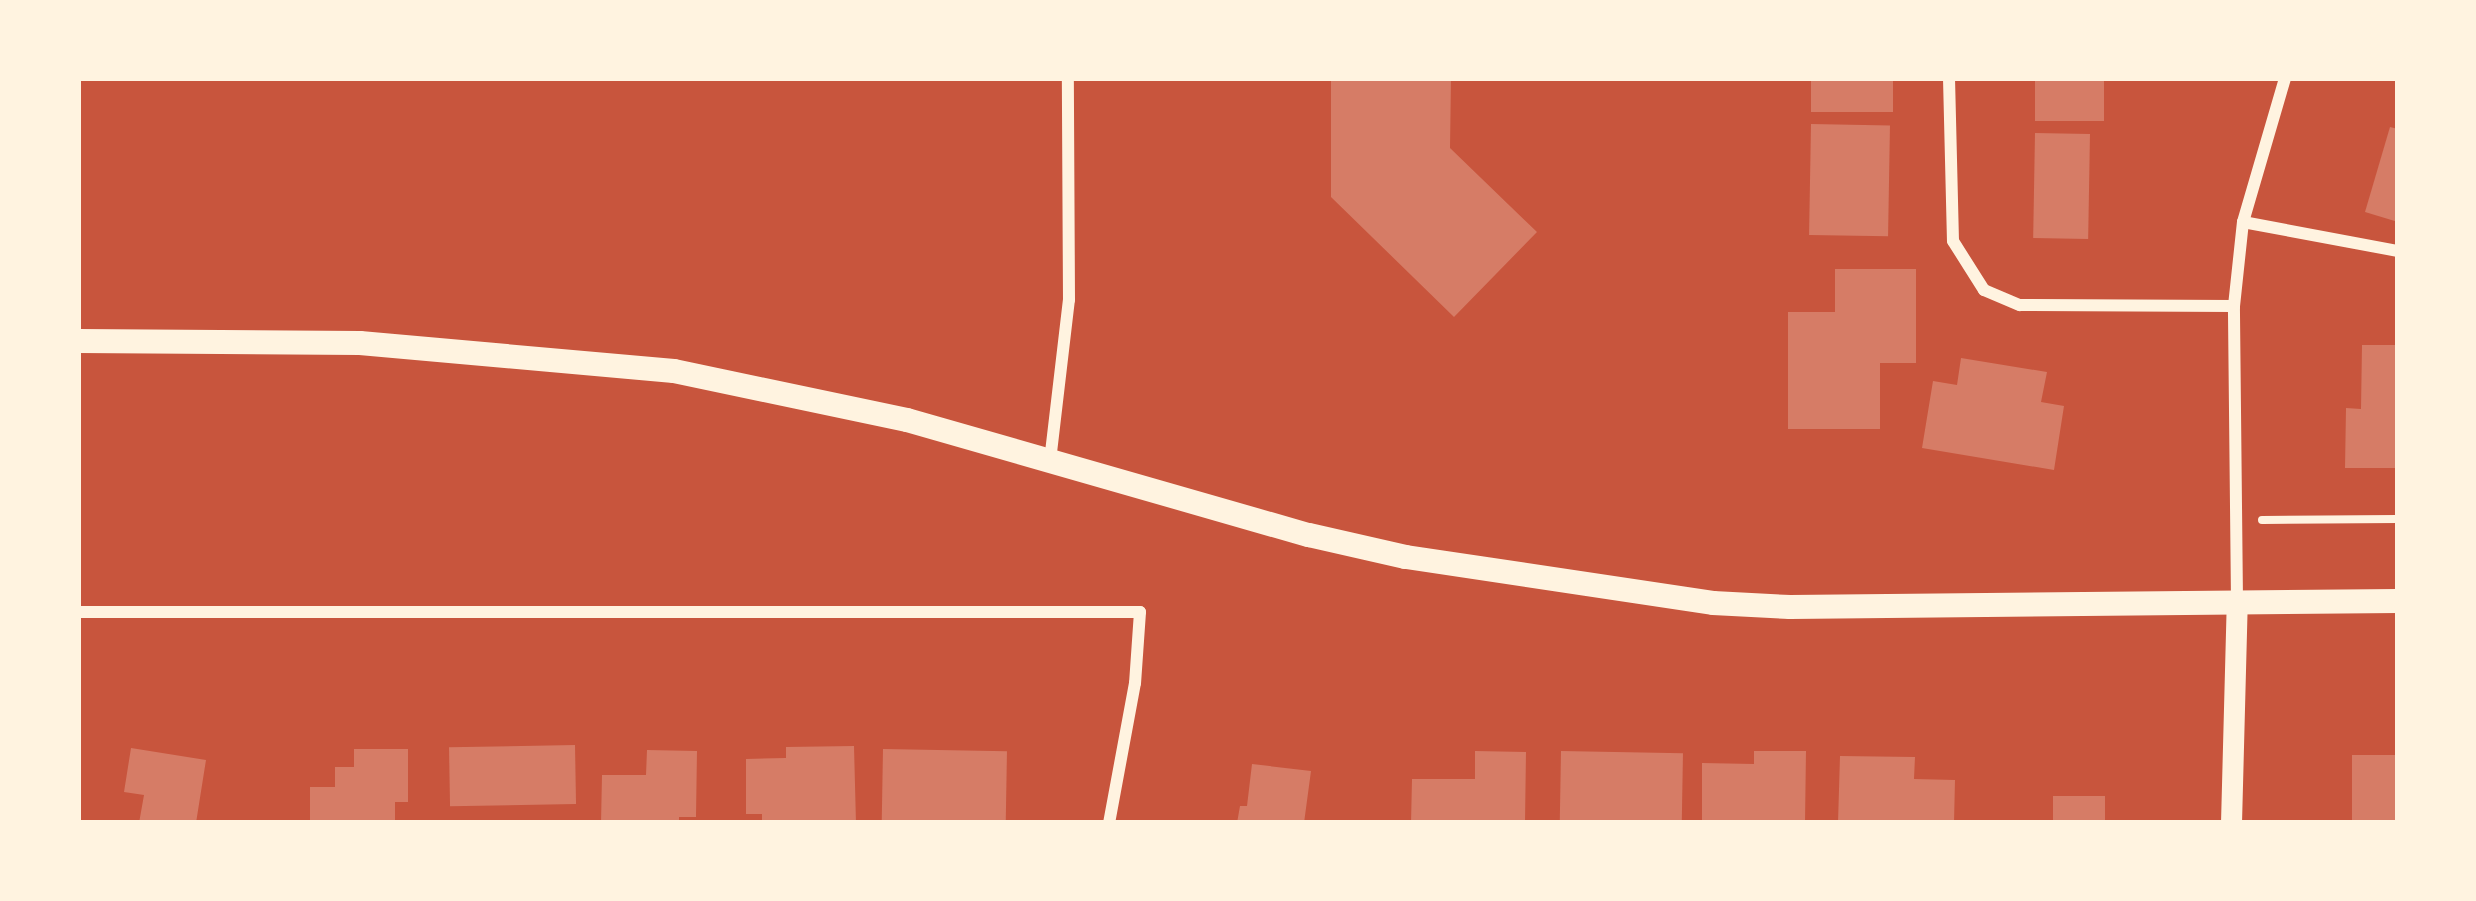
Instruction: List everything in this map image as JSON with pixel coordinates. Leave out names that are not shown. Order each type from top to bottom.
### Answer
[{"type":"main road","points":[[78,341],[361,343],[652,368],[783,390],[1387,553],[1693,600],[1790,607],[2398,601]]},
{"type":"street","points":[[1050,461],[1069,300],[1069,78]]},
{"type":"street","points":[[1949,78],[1953,241],[1984,290],[2020,305],[2234,306]]},
{"type":"street","points":[[2231,823],[2237,601],[2234,306],[2243,222],[2284,78]]},
{"type":"street","points":[[2243,222],[2398,251]]},
{"type":"street","points":[[78,612],[1140,612],[1135,683],[1109,823]]},
{"type":"path","points":[[2236,520],[2398,519]]},
{"type":"building","points":[[1331,78],[1451,78],[1450,148],[1537,232],[1454,317],[1331,197]]},
{"type":"building","points":[[1811,78],[1893,78],[1893,112],[1811,112]]},
{"type":"building","points":[[2035,78],[2104,78],[2104,121],[2035,121]]},
{"type":"building","points":[[1811,124],[1890,125],[1888,236],[1809,235]]},
{"type":"building","points":[[2390,127],[2398,129],[2398,222],[2365,212]]},
{"type":"building","points":[[2035,133],[2090,134],[2088,239],[2033,238]]},
{"type":"building","points":[[1835,269],[1916,269],[1916,363],[1880,363],[1880,429],[1788,429],[1788,312],[1835,312]]},
{"type":"building","points":[[2362,345],[2398,345],[2398,468],[2345,468],[2346,408],[2361,409]]},
{"type":"building","points":[[1961,358],[2047,372],[2041,402],[2064,406],[2054,470],[1922,448],[1933,381],[1957,385]]},
{"type":"building","points":[[575,745],[576,804],[450,806],[449,747]]},
{"type":"building","points":[[854,746],[856,823],[762,823],[762,814],[746,814],[746,759],[786,758],[786,747]]},
{"type":"building","points":[[131,748],[206,760],[196,823],[139,823],[144,795],[124,792]]},
{"type":"building","points":[[354,749],[408,749],[408,802],[395,802],[395,823],[310,823],[310,787],[335,787],[335,767],[354,767]]},
{"type":"building","points":[[883,749],[1007,751],[1006,823],[882,821]]},
{"type":"building","points":[[647,750],[697,751],[696,817],[679,817],[679,823],[601,823],[602,775],[646,775]]},
{"type":"building","points":[[1475,751],[1526,752],[1525,823],[1411,823],[1412,779],[1475,779]]},
{"type":"building","points":[[1561,751],[1683,753],[1682,823],[1560,823]]},
{"type":"building","points":[[1754,751],[1806,751],[1805,823],[1702,823],[1702,763],[1754,764]]},
{"type":"building","points":[[2352,755],[2398,755],[2398,823],[2352,823]]},
{"type":"building","points":[[1840,756],[1915,757],[1914,779],[1955,780],[1954,823],[1838,823]]},
{"type":"building","points":[[1252,764],[1311,771],[1304,823],[1237,823],[1240,806],[1247,806]]},
{"type":"building","points":[[2053,796],[2105,796],[2105,823],[2053,823]]}]
